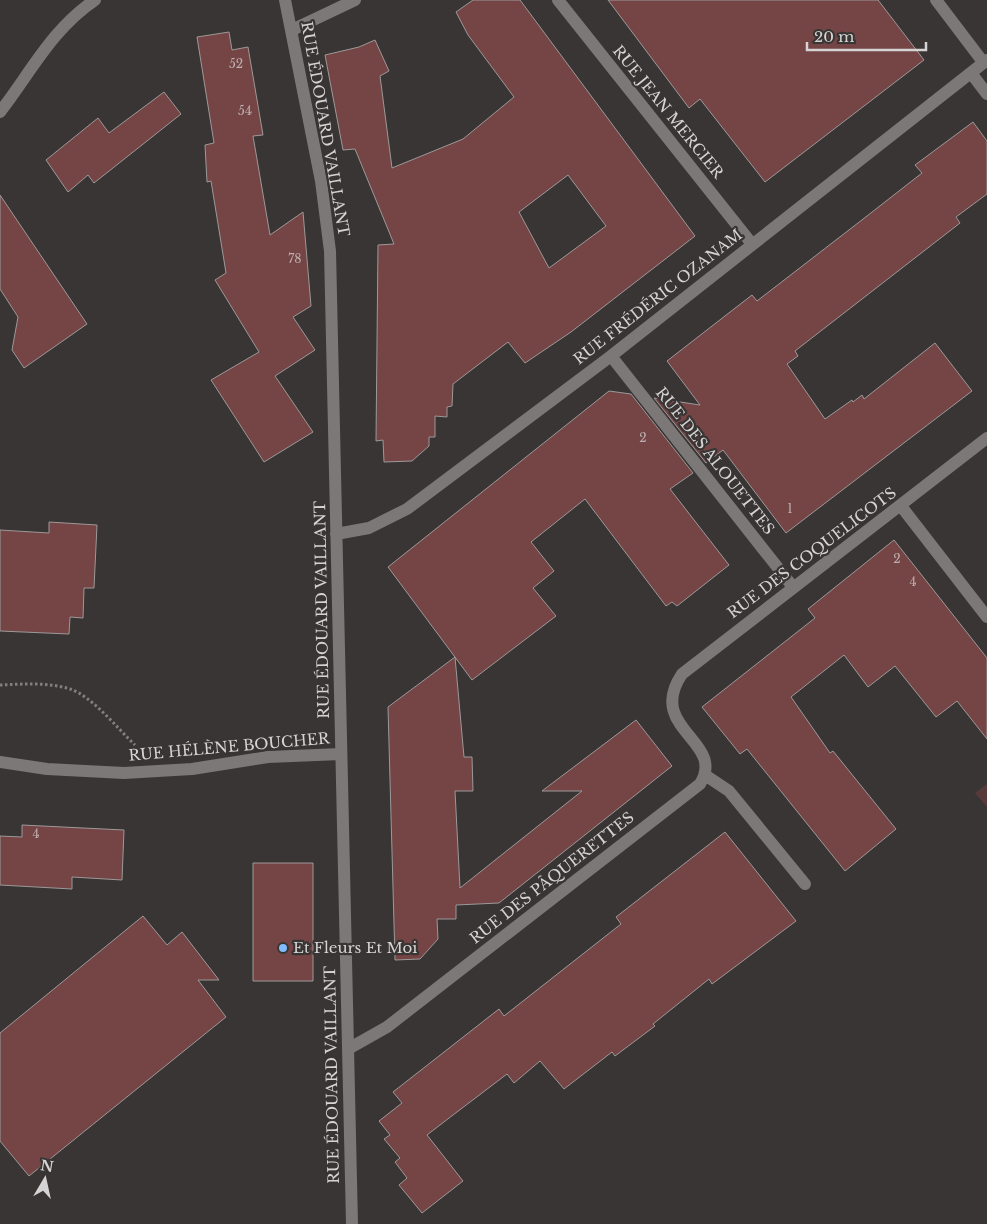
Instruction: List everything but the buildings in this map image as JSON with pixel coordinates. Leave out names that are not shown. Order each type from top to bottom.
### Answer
[{"type":"street","points":[[0,112],[60,29],[79,11],[95,0]]},
{"type":"street","name":"RUE ÉDOUARD VAILLANT","points":[[285,0],[322,190],[330,251],[352,1224]]},
{"type":"street","points":[[292,30],[355,0]]},
{"type":"street","name":"RUE JEAN MERCIER","points":[[558,0],[752,244]]},
{"type":"street","points":[[936,0],[985,61]]},
{"type":"street","name":"RUE FRÉDÉRIC OZANAM","points":[[336,534],[369,528],[407,509],[611,356],[985,61]]},
{"type":"street","points":[[971,73],[987,94]]},
{"type":"street","name":"RUE DES ALOUETTES","points":[[611,356],[793,586]]},
{"type":"street","name":"RUE DES COQUELICOTS","points":[[705,775],[706,762],[672,713],[670,704],[674,685],[682,674],[793,586],[901,506],[987,438]]},
{"type":"street","points":[[901,506],[987,617]]},
{"type":"street","name":"RUE HÉLÈNE BOUCHER","points":[[0,762],[74,771],[157,772],[268,757],[341,754]]},
{"type":"street","points":[[705,775],[729,791],[805,884]]},
{"type":"street","name":"RUE DES PÂQUERETTES","points":[[348,1050],[387,1027],[692,790],[705,775]]},
{"type":"path","points":[[0,685],[53,686],[71,689],[84,696],[136,745],[157,772]]},
{"type":"shaded area","points":[[987,784],[987,807],[975,793]]},
{"type":"place","name":"Et Fleurs Et Moi","points":[[283,948]]}]
